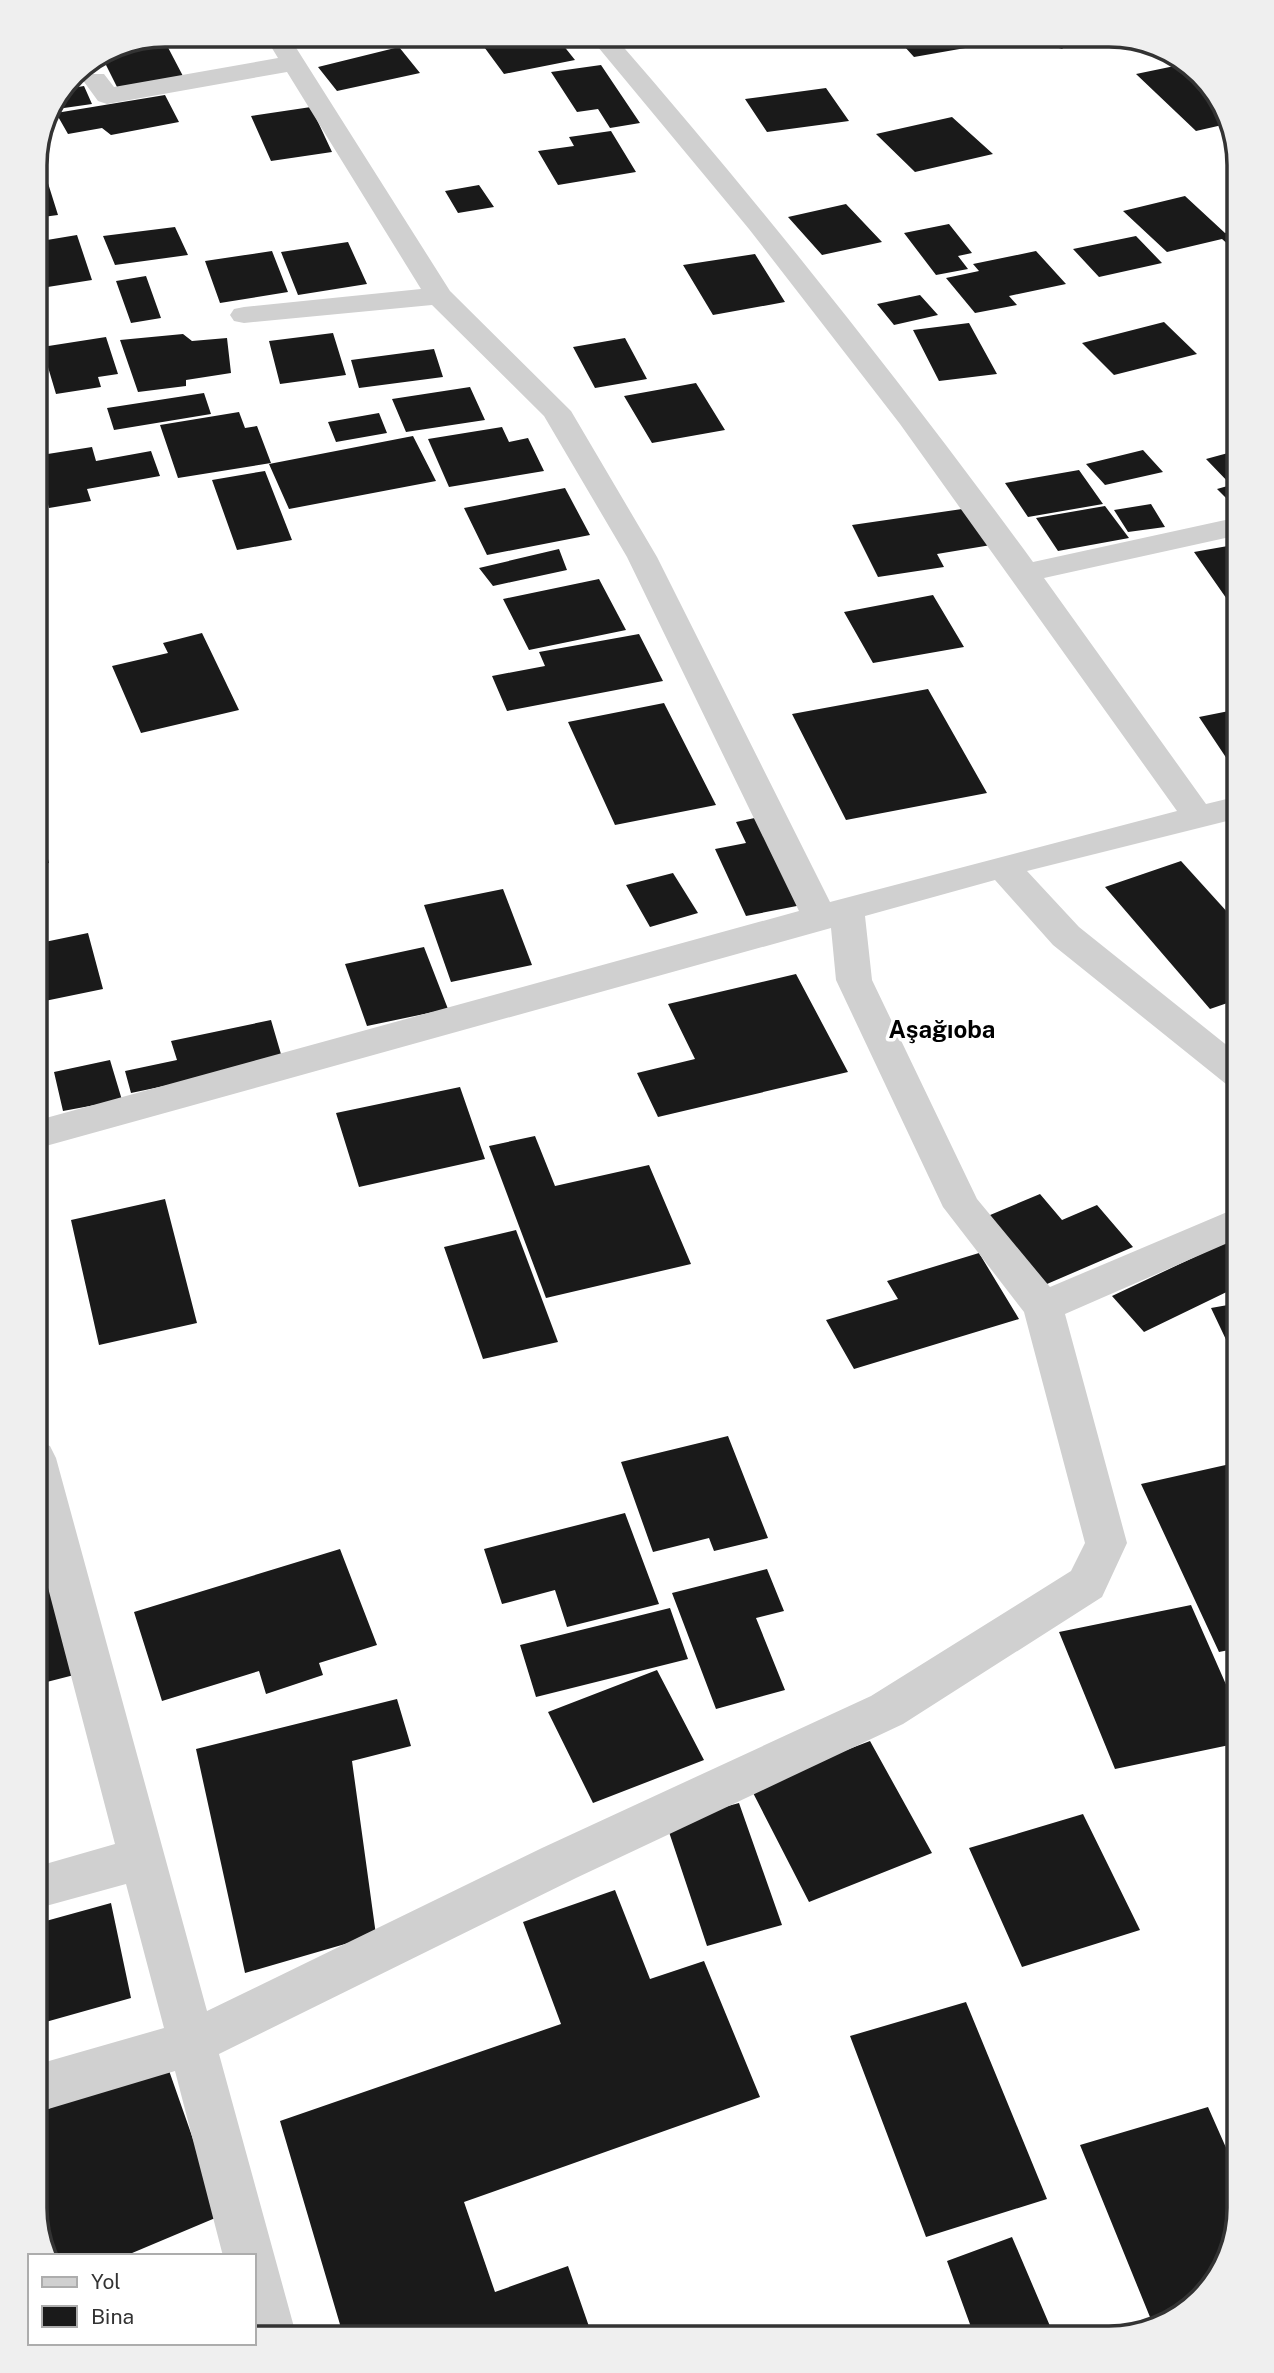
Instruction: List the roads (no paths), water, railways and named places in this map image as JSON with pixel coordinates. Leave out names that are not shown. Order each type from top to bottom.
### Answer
[{"type":"street","points":[[284,47],[439,296],[556,411],[642,556],[819,916]]},
{"type":"street","points":[[610,47],[816,296],[1024,573],[1198,817]]},
{"type":"street","points":[[95,79],[107,96],[294,63]]},
{"type":"street","points":[[244,315],[439,296]]},
{"type":"street","points":[[1024,573],[1227,529]]},
{"type":"street","points":[[48,1132],[1002,866],[1227,810]]},
{"type":"street","points":[[1002,866],[1066,936],[1227,1066]]},
{"type":"street","points":[[47,2085],[192,2043],[559,1863],[887,1710],[1087,1584],[1106,1543],[1043,1307],[962,1207],[853,980],[847,916],[819,916]]},
{"type":"street","points":[[1043,1307],[1227,1227]]},
{"type":"street","points":[[47,1504],[248,2254]]},
{"type":"street","points":[[47,1885],[142,1858]]},
{"type":"street","points":[[256,2281],[268,2325]]},
{"type":"district","name":"Aşağıoba","points":[[942,1029]]}]
